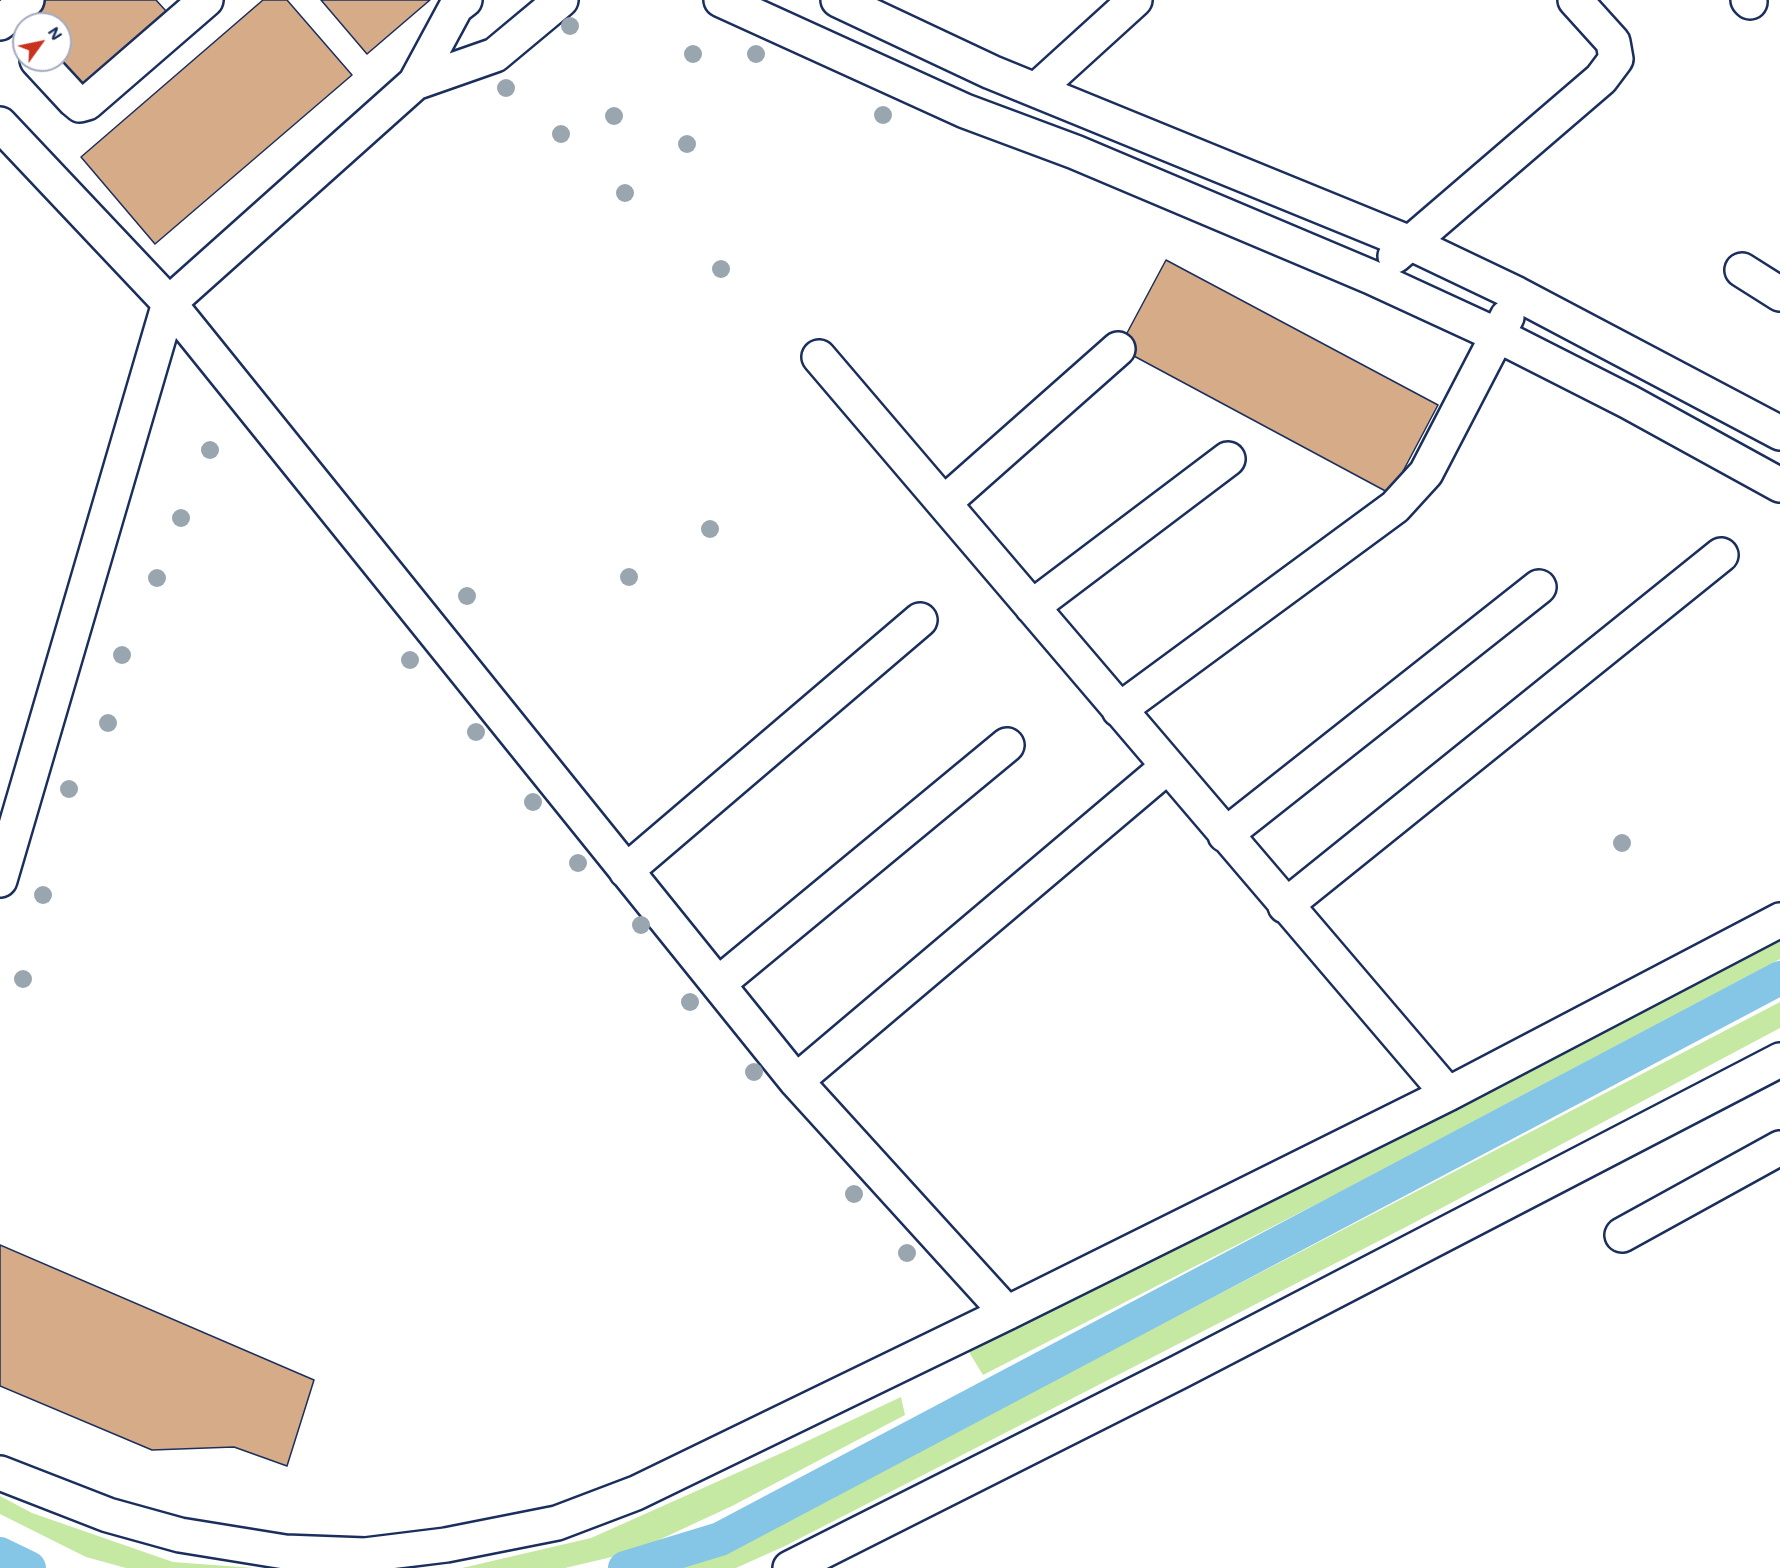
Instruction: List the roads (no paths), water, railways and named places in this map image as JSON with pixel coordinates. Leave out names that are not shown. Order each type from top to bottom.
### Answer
[{"type":"street","points":[[12,34],[1,23],[27,0]]},
{"type":"street","points":[[0,880],[169,303],[415,83],[456,7],[465,0]]},
{"type":"street","points":[[415,83],[495,55],[561,0]]},
{"type":"street","points":[[721,0],[965,111],[1190,199],[1371,277],[1499,336],[1629,402],[1780,485]]},
{"type":"street","points":[[838,0],[991,72],[1410,243],[1517,294],[1780,433]]},
{"type":"street","points":[[1036,90],[1135,0]]},
{"type":"street","points":[[1371,277],[1601,79],[1616,59],[1613,42],[1575,0]]},
{"type":"street","points":[[48,72],[80,105],[87,103],[188,6]]},
{"type":"street","points":[[965,111],[991,72]]},
{"type":"street","points":[[0,124],[169,303],[796,1081],[1007,1313]]},
{"type":"street","points":[[1190,199],[1209,161]]},
{"type":"street","points":[[1742,270],[1780,294]]},
{"type":"street","points":[[1119,710],[1395,507],[1426,473],[1499,336],[1517,294]]},
{"type":"street","points":[[944,503],[1118,349]]},
{"type":"street","points":[[819,357],[1285,906],[1448,1094]]},
{"type":"street","points":[[1629,402],[1651,366]]},
{"type":"street","points":[[1032,608],[1228,459]]},
{"type":"street","points":[[1285,906],[1721,555]]},
{"type":"street","points":[[1225,835],[1539,587]]},
{"type":"street","points":[[626,871],[920,620]]},
{"type":"street","points":[[718,984],[1007,745]]},
{"type":"street","points":[[796,1081],[1167,767]]},
{"type":"street","points":[[0,1473],[108,1515],[180,1535],[285,1552],[365,1555],[446,1545],[557,1522],[636,1493],[1007,1313],[1448,1094],[1780,920]]},
{"type":"street","points":[[790,1568],[1179,1372],[1780,1060]]},
{"type":"street","points":[[1622,1235],[1780,1148]]},
{"type":"waterway","points":[[625,1568],[720,1539],[1780,978]]},
{"type":"waterway","points":[[0,1554],[29,1568]]}]
